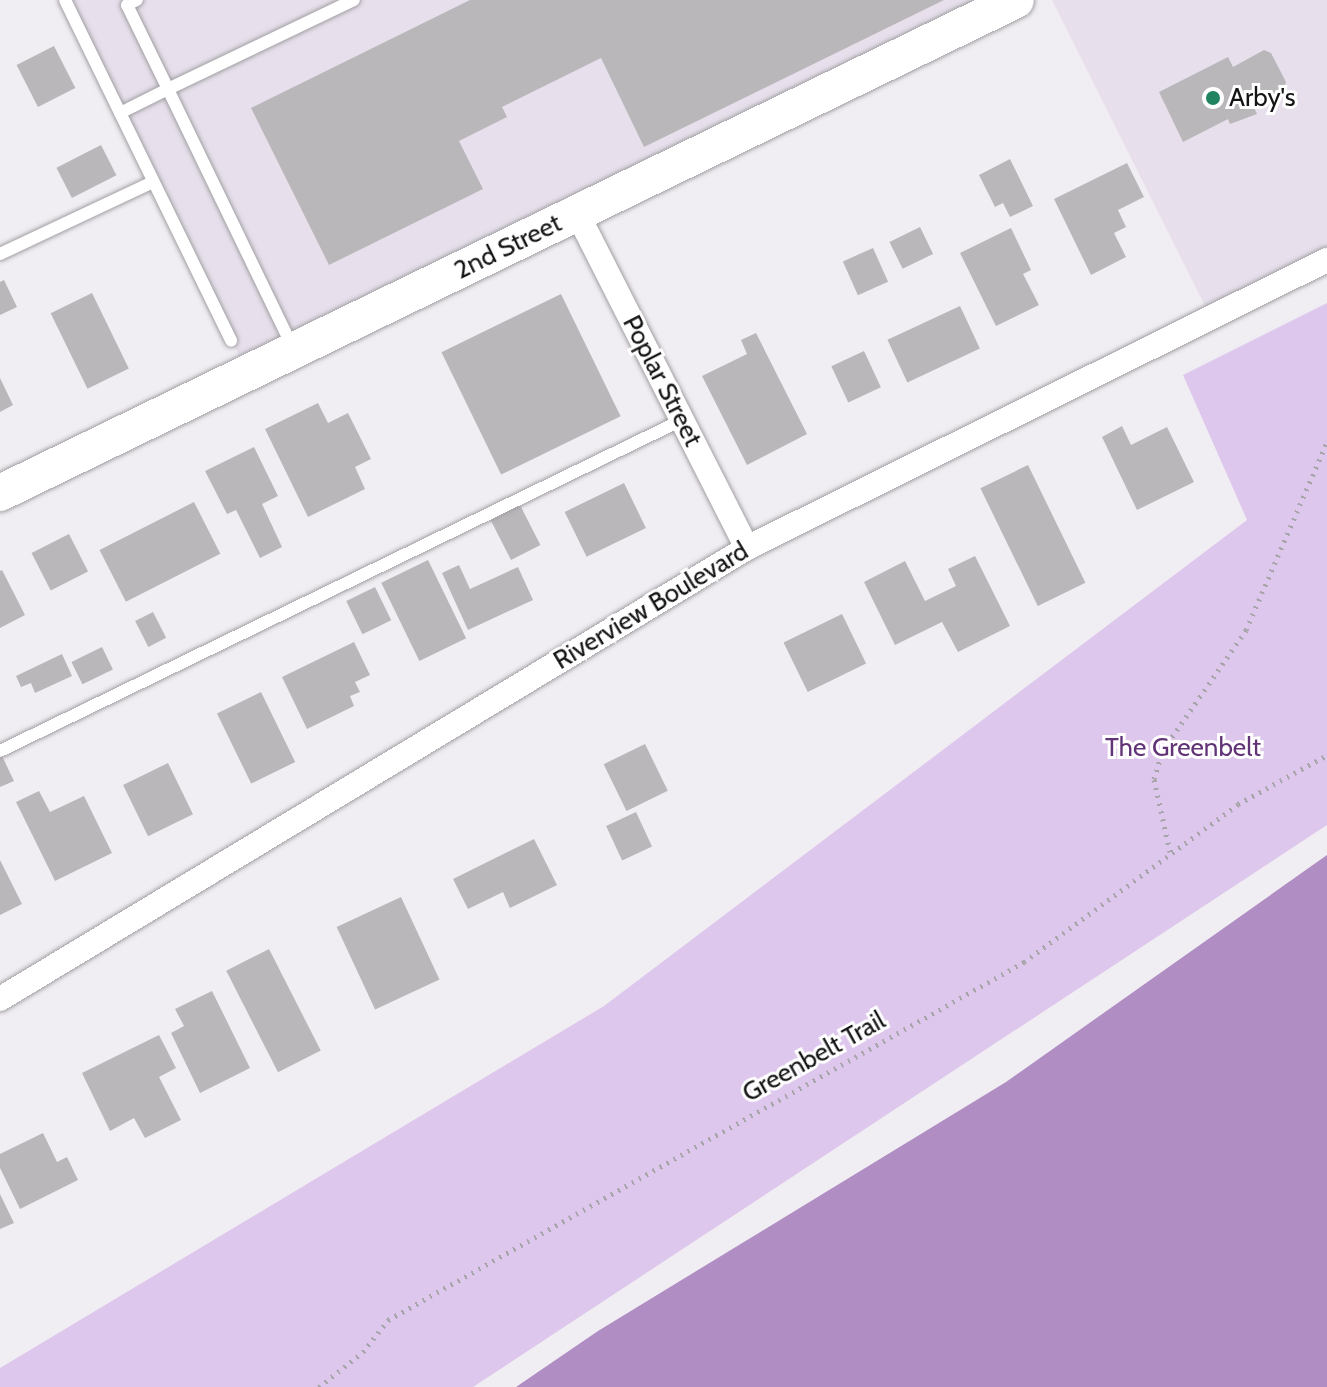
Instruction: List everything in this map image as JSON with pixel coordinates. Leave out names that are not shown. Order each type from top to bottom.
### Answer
[{"type":"street","name":"2nd Street","points":[[0,493],[1016,0]]},
{"type":"street","name":"Poplar Street","points":[[577,213],[747,548]]},
{"type":"street","name":"Riverview Boulevard","points":[[0,999],[747,548],[1327,260]]},
{"type":"lane","points":[[65,0],[231,341]]},
{"type":"lane","points":[[137,0],[127,5],[294,350]]},
{"type":"lane","points":[[120,113],[354,0]]},
{"type":"lane","points":[[0,254],[153,182]]},
{"type":"lane","points":[[0,751],[682,420]]},
{"type":"path","points":[[1170,852],[1154,779],[1163,750],[1246,630],[1327,442]]},
{"type":"path","name":"Greenbelt Trail","points":[[319,1387],[363,1352],[388,1320],[1024,962],[1238,804],[1327,755]]},
{"type":"shaded area","points":[[72,0],[1016,0],[247,373]]},
{"type":"shaded area","points":[[1052,0],[1327,0],[1327,260],[1211,318]]},
{"type":"shaded area","points":[[1327,855],[1327,1387],[516,1387],[598,1331],[1006,1082]]},
{"type":"green space","name":"The Greenbelt","points":[[1327,303],[1327,825],[473,1387],[0,1387],[0,1368],[604,1006],[1247,520],[1183,375]]},
{"type":"building","points":[[470,0],[944,0],[644,147],[601,58],[502,107],[507,117],[459,141],[483,189],[329,265],[251,108]]},
{"type":"building","points":[[54,46],[75,88],[38,107],[17,65]]},
{"type":"building","name":"Arby's","points":[[1264,50],[1271,53],[1286,82],[1284,89],[1253,105],[1257,114],[1230,124],[1228,119],[1183,142],[1159,92],[1228,57],[1233,67]]},
{"type":"building","points":[[101,145],[116,175],[72,198],[56,168]]},
{"type":"building","points":[[1010,159],[1033,206],[1010,217],[1003,203],[995,207],[979,175]]},
{"type":"building","points":[[1127,163],[1144,197],[1118,210],[1126,227],[1114,233],[1126,257],[1091,275],[1054,199]]},
{"type":"building","points":[[920,227],[933,254],[903,269],[889,242]]},
{"type":"building","points":[[1011,228],[1031,270],[1023,274],[1039,305],[996,326],[960,253]]},
{"type":"building","points":[[873,248],[888,282],[858,295],[843,261]]},
{"type":"building","points":[[4,280],[17,307],[0,315],[0,282]]},
{"type":"building","points":[[92,293],[129,368],[87,389],[51,313]]},
{"type":"building","points":[[561,294],[621,416],[501,475],[441,352]]},
{"type":"building","points":[[960,306],[980,349],[907,382],[887,340]]},
{"type":"building","points":[[756,333],[807,434],[747,465],[702,376],[747,354],[741,340]]},
{"type":"building","points":[[864,351],[881,387],[848,402],[831,366]]},
{"type":"building","points":[[0,378],[13,405],[0,412]]},
{"type":"building","points":[[318,403],[328,423],[348,413],[371,459],[355,467],[365,489],[308,517],[265,429]]},
{"type":"building","points":[[1122,426],[1131,445],[1167,427],[1194,482],[1137,510],[1102,437]]},
{"type":"building","points":[[254,447],[278,496],[262,504],[282,547],[260,558],[236,510],[227,514],[205,471]]},
{"type":"building","points":[[1028,465],[1085,583],[1038,606],[980,488]]},
{"type":"building","points":[[624,483],[646,528],[587,557],[565,512]]},
{"type":"building","points":[[194,502],[220,554],[126,602],[100,550]]},
{"type":"building","points":[[520,505],[540,545],[511,560],[491,520]]},
{"type":"building","points":[[69,534],[88,571],[51,590],[32,553]]},
{"type":"building","points":[[975,556],[1010,626],[958,652],[942,622],[895,645],[864,582],[905,561],[925,601],[956,586],[948,569]]},
{"type":"building","points":[[428,560],[466,638],[419,661],[381,583]]},
{"type":"building","points":[[459,565],[470,589],[518,567],[533,600],[468,630],[442,573]]},
{"type":"building","points":[[0,571],[25,615],[0,628]]},
{"type":"building","points":[[375,587],[391,620],[362,634],[346,601]]},
{"type":"building","points":[[153,612],[166,638],[148,647],[135,621]]},
{"type":"building","points":[[842,614],[866,663],[808,692],[784,642]]},
{"type":"building","points":[[354,642],[370,675],[355,682],[360,692],[350,696],[354,706],[307,729],[282,677]]},
{"type":"building","points":[[102,647],[113,669],[82,684],[71,662]]},
{"type":"building","points":[[62,654],[72,676],[35,693],[31,683],[21,687],[16,676]]},
{"type":"building","points":[[261,692],[295,762],[251,784],[217,713]]},
{"type":"building","points":[[645,744],[668,791],[626,811],[604,764]]},
{"type":"building","points":[[0,757],[14,781],[0,787]]},
{"type":"building","points":[[168,763],[193,814],[148,836],[123,785]]},
{"type":"building","points":[[39,791],[50,812],[84,796],[112,853],[55,881],[16,802]]},
{"type":"building","points":[[636,812],[652,846],[622,860],[606,826]]},
{"type":"building","points":[[534,839],[557,885],[510,908],[503,892],[468,909],[453,879]]},
{"type":"building","points":[[0,860],[22,904],[0,915]]},
{"type":"building","points":[[401,897],[439,979],[375,1009],[337,927]]},
{"type":"building","points":[[269,949],[321,1051],[278,1072],[226,971]]},
{"type":"building","points":[[212,991],[250,1068],[200,1093],[171,1033],[184,1026],[175,1009]]},
{"type":"building","points":[[159,1035],[176,1068],[159,1077],[181,1120],[145,1138],[134,1118],[110,1131],[82,1073]]},
{"type":"building","points":[[43,1133],[57,1162],[67,1157],[78,1180],[20,1209],[0,1168],[0,1154]]},
{"type":"building","points":[[0,1194],[14,1223],[0,1229]]},
{"type":"place","name":"Arby's","points":[[1213,98]]}]
